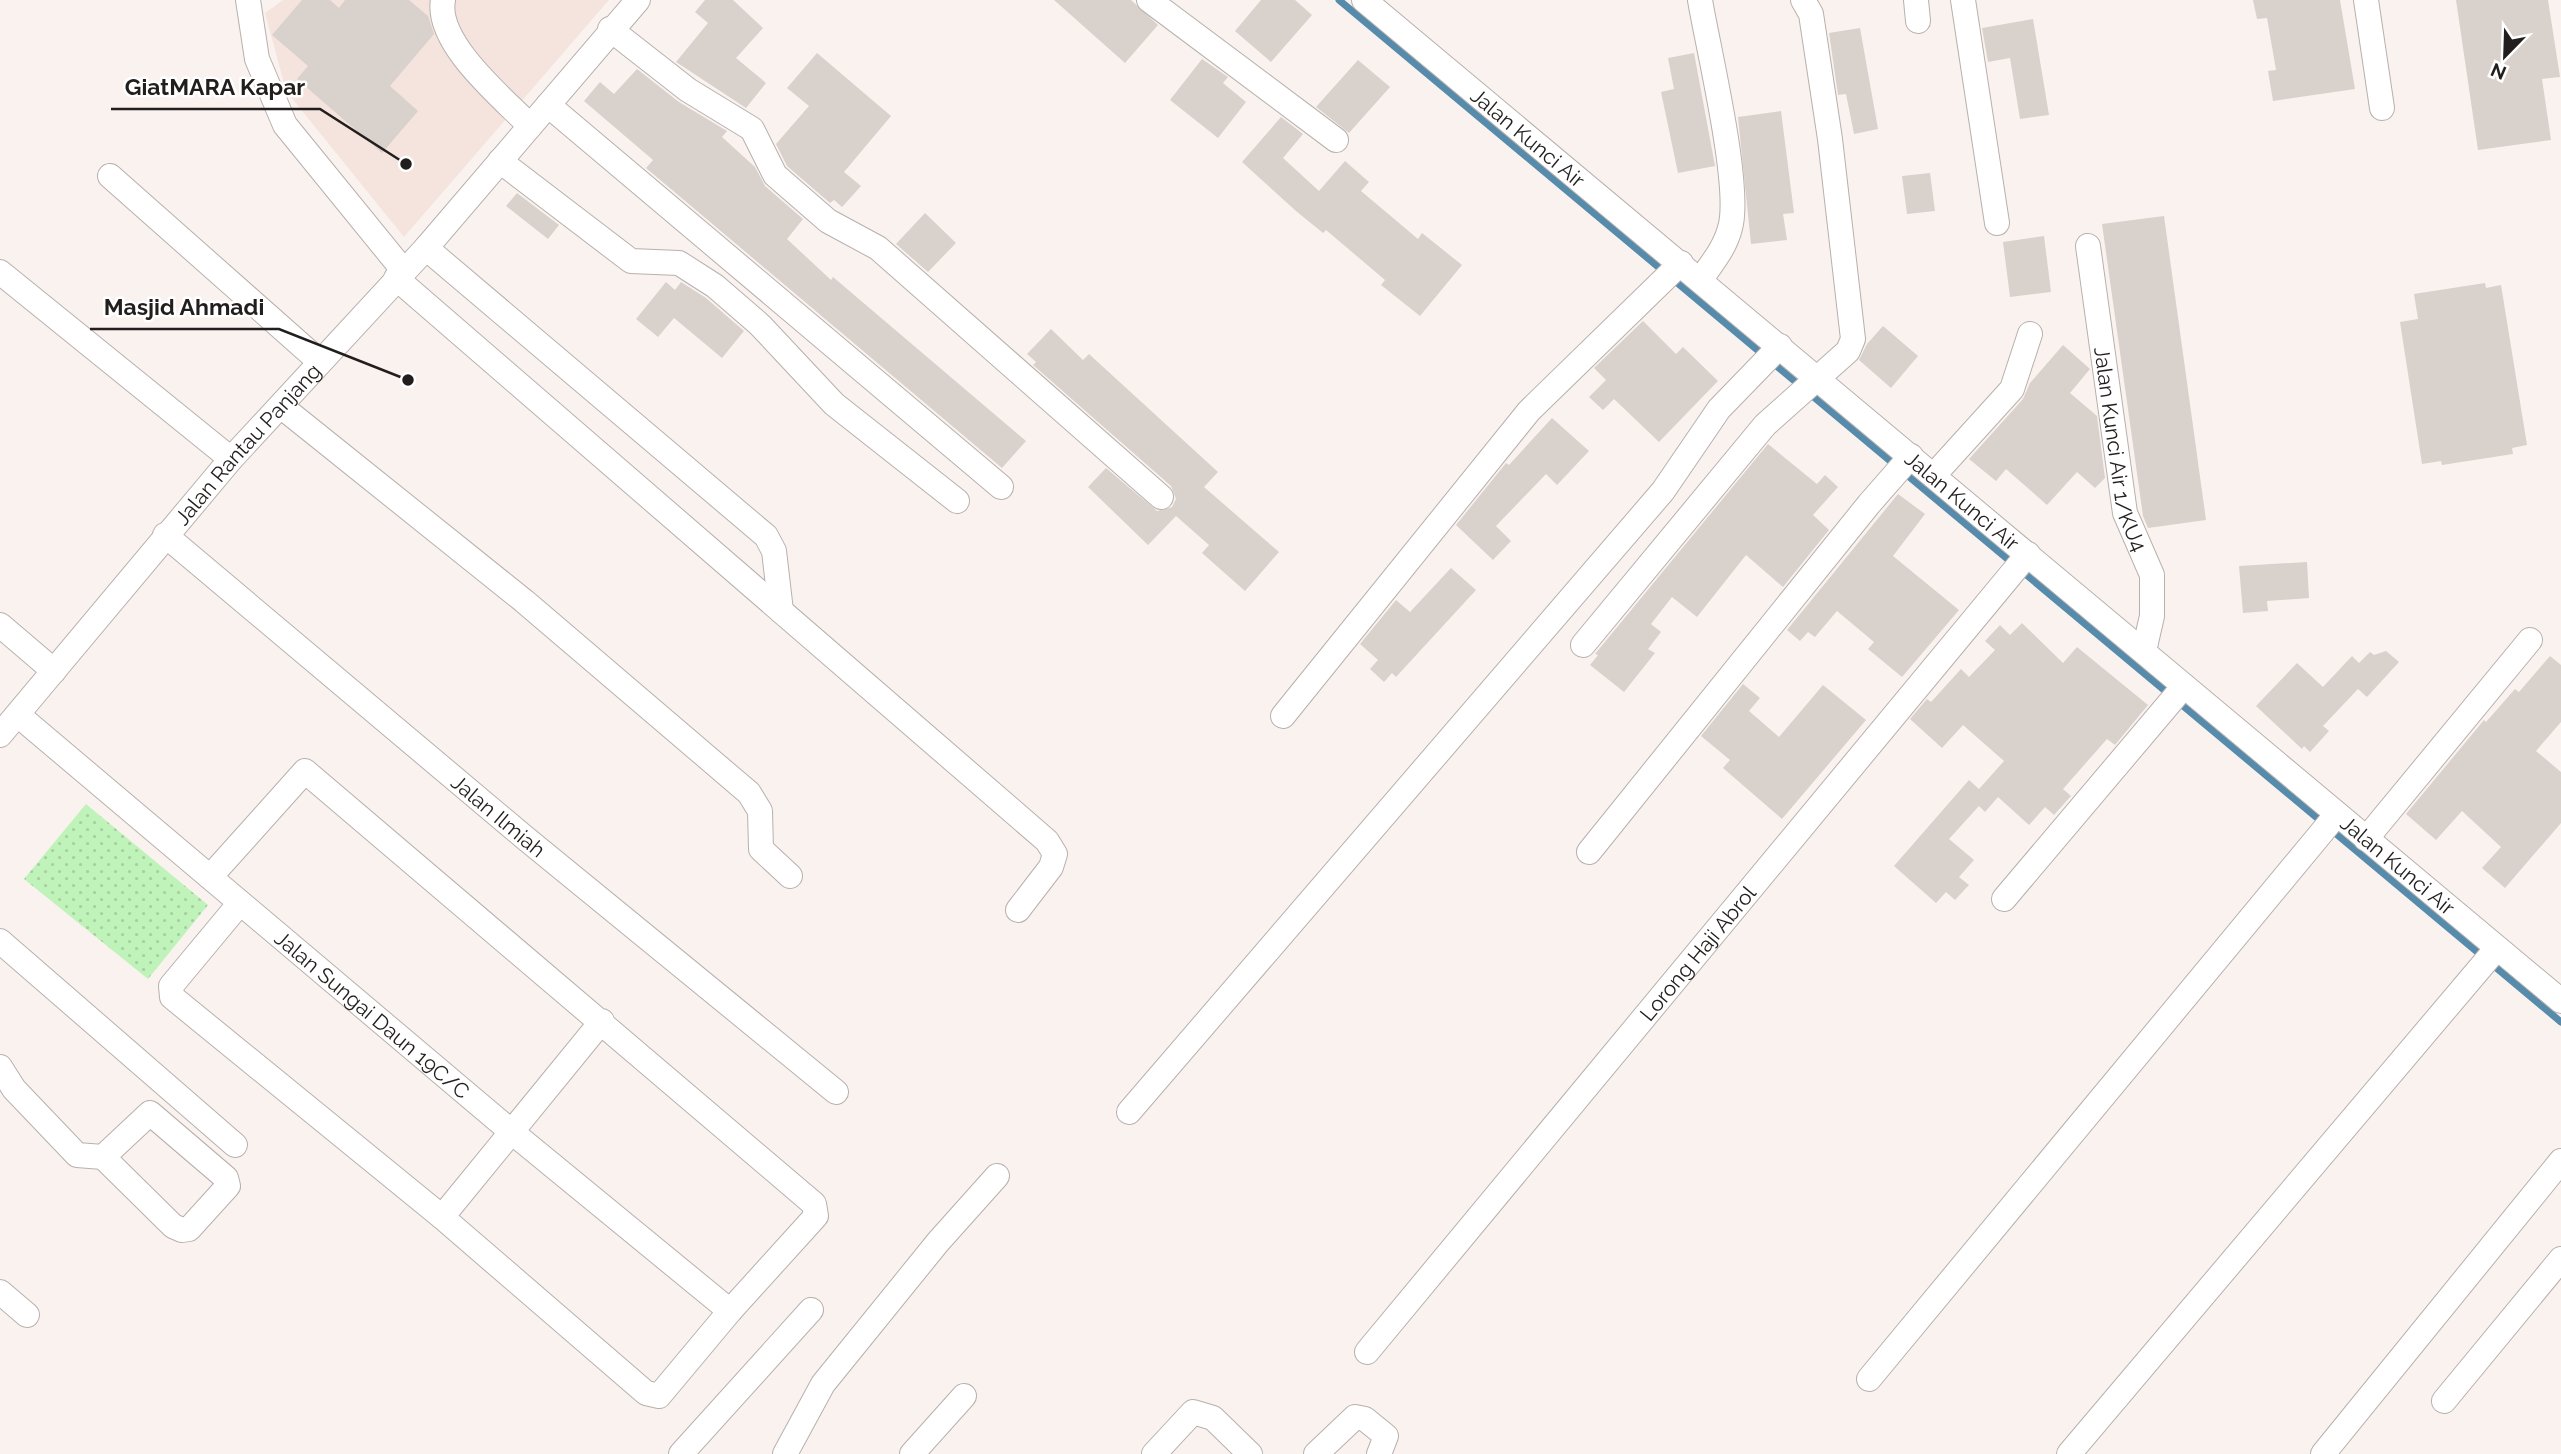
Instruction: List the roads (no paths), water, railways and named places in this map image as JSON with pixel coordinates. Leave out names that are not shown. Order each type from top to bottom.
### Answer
[{"type":"street","points":[[248,0],[257,59],[285,125],[400,274],[781,611],[1047,841],[1055,854],[1051,867],[1018,910]]},
{"type":"street","points":[[443,0],[448,33],[464,57],[530,126]]},
{"type":"street","name":"Jalan Rantau Panjang","points":[[0,735],[108,609],[165,535],[231,459],[282,407],[319,361],[426,248],[638,0]]},
{"type":"street","points":[[1149,0],[1336,140]]},
{"type":"street","name":"Jalan Kunci Air","points":[[1364,0],[1673,271],[1701,279],[1772,354],[1904,465],[1934,475],[2021,563],[2144,651],[2177,694],[2330,822],[2366,839],[2490,956],[2559,995]]},
{"type":"street","points":[[1700,0],[1731,191],[1731,226],[1720,253],[1701,279]]},
{"type":"street","points":[[1583,645],[1765,425],[1848,351],[1853,331],[1830,139],[1811,14],[1803,0]]},
{"type":"street","points":[[1963,0],[1997,223]]},
{"type":"street","points":[[2366,0],[2382,108]]},
{"type":"street","points":[[610,30],[688,90],[752,129],[775,175],[828,221],[878,248],[1161,497]]},
{"type":"street","points":[[548,106],[1001,487]]},
{"type":"street","points":[[500,161],[631,261],[679,263],[715,286],[760,325],[834,404],[957,501]]},
{"type":"street","points":[[110,177],[319,361]]},
{"type":"street","name":"Jalan Kunci Air 1/KU4","points":[[2088,246],[2125,513],[2152,575],[2152,615],[2144,651]]},
{"type":"street","points":[[426,248],[766,536],[775,551],[781,611]]},
{"type":"street","points":[[1283,716],[1529,411],[1673,271]]},
{"type":"street","points":[[0,272],[231,459]]},
{"type":"street","points":[[1934,475],[2012,389],[2030,334]]},
{"type":"street","points":[[1129,1112],[1663,491],[1718,409],[1772,354]]},
{"type":"street","points":[[282,407],[524,601],[749,793],[760,811],[761,849],[790,876]]},
{"type":"street","points":[[1588,852],[1904,465]]},
{"type":"street","name":"Jalan Ilmiah","points":[[165,535],[524,837],[836,1092]]},
{"type":"street","name":"Lorong Haji Abrol","points":[[1367,1352],[2021,563]]},
{"type":"street","points":[[0,625],[54,671]]},
{"type":"street","points":[[2366,839],[2530,640]]},
{"type":"street","points":[[2004,900],[2177,694]]},
{"type":"street","name":"Jalan Sungai Daun 19C/C","points":[[18,715],[513,1133],[730,1311]]},
{"type":"street","points":[[210,877],[305,771],[602,1021],[817,1210],[816,1216],[730,1311],[659,1396],[651,1396],[442,1217],[172,997],[171,986],[240,903]]},
{"type":"street","points":[[1869,1379],[2330,822]]},
{"type":"street","points":[[0,941],[234,1145]]},
{"type":"street","points":[[2069,1454],[2490,956]]},
{"type":"street","points":[[442,1217],[602,1021]]},
{"type":"street","points":[[0,1067],[15,1089],[77,1155],[103,1157],[173,1226],[181,1230],[189,1229],[228,1186],[226,1178],[150,1113],[103,1157]]},
{"type":"street","points":[[2323,1454],[2561,1161]]},
{"type":"street","points":[[785,1454],[823,1384],[996,1176]]},
{"type":"street","points":[[2444,1401],[2561,1259]]},
{"type":"street","points":[[0,1292],[27,1315]]},
{"type":"street","points":[[681,1454],[811,1310]]},
{"type":"street","points":[[912,1454],[964,1396]]},
{"type":"street","points":[[1154,1454],[1193,1412],[1213,1418],[1250,1454]]},
{"type":"street","points":[[1317,1454],[1355,1417],[1365,1419],[1386,1436],[1379,1454]]},
{"type":"waterway","points":[[1339,0],[2561,1022]]},
{"type":"place","name":"GiatMARA Kapar","points":[[406,164]]},
{"type":"place","name":"Masjid Ahmadi","points":[[408,380]]}]
